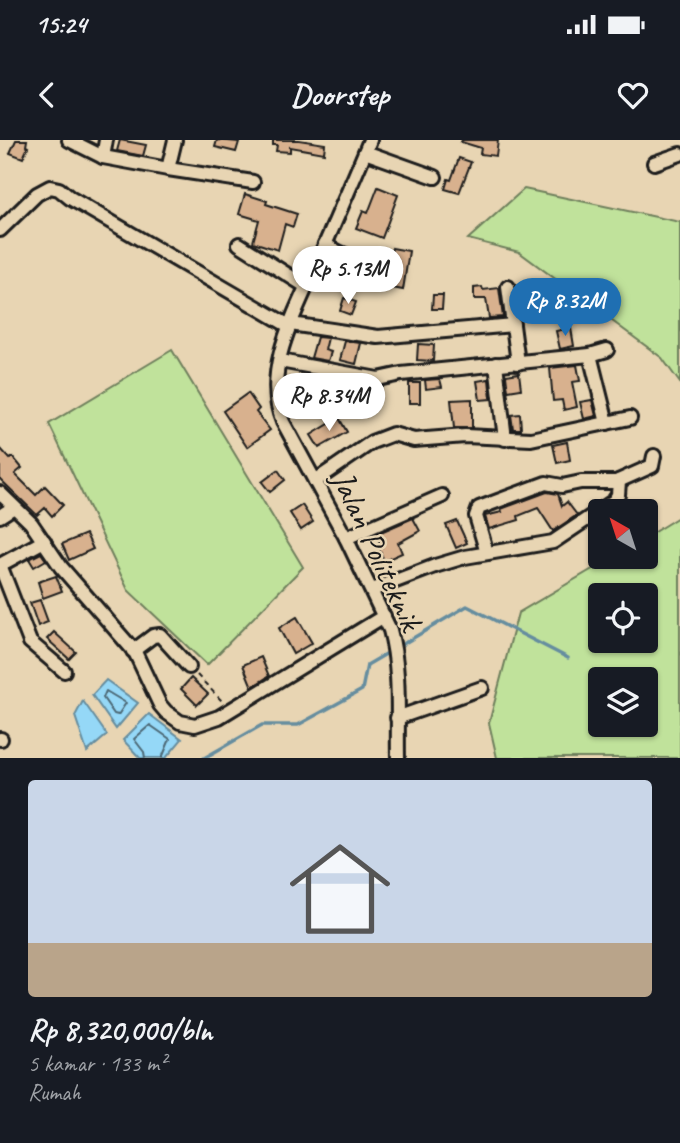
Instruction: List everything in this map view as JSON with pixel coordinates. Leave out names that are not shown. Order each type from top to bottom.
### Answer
[{"type":"street","points":[[69,140],[103,156],[253,182]]},
{"type":"street","points":[[103,156],[106,140]]},
{"type":"street","points":[[168,169],[175,140]]},
{"type":"street","points":[[366,143],[435,177]]},
{"type":"street","name":"Jalan Politeknik","points":[[366,143],[290,323],[280,361],[279,414],[346,538],[384,616],[395,649],[398,758]]},
{"type":"street","points":[[654,163],[680,154]]},
{"type":"street","points":[[0,230],[43,189],[50,187],[59,189],[276,319],[378,337],[513,325]]},
{"type":"street","points":[[239,244],[307,287]]},
{"type":"street","points":[[325,244],[351,259],[378,258]]},
{"type":"street","points":[[508,287],[519,363]]},
{"type":"street","points":[[280,361],[378,379],[401,374],[590,355],[607,350]]},
{"type":"street","points":[[590,355],[607,423]]},
{"type":"street","points":[[496,365],[505,439]]},
{"type":"street","points":[[315,481],[372,442],[393,433],[414,440],[466,436],[505,439],[543,437],[630,418]]},
{"type":"street","points":[[487,553],[476,516],[479,508],[546,483],[562,486],[581,482],[619,481],[652,466],[654,456]]},
{"type":"street","points":[[372,590],[435,566],[487,553],[553,542],[614,501],[618,495],[619,481]]},
{"type":"street","points":[[0,493],[44,541],[61,568],[135,653],[160,705],[172,719],[195,725],[228,711],[384,616]]},
{"type":"street","points":[[346,538],[442,496]]},
{"type":"street","points":[[0,516],[14,507]]},
{"type":"street","points":[[44,541],[0,565],[30,642],[64,671]]},
{"type":"street","points":[[135,653],[153,636],[160,635],[189,667]]},
{"type":"street","points":[[397,718],[482,688]]},
{"type":"path","points":[[189,667],[228,711]]},
{"type":"green space","points":[[524,189],[680,222],[680,383],[662,358],[519,252],[468,239]]},
{"type":"green space","points":[[172,350],[303,567],[207,665],[128,590],[49,424]]},
{"type":"green space","points":[[680,516],[680,758],[497,758],[489,723],[518,613],[593,569],[658,569],[658,530]]},
{"type":"water","points":[[106,680],[138,703],[116,729],[92,695]]},
{"type":"water","points":[[83,701],[107,735],[87,752],[75,716]]},
{"type":"water","points":[[149,714],[182,739],[166,758],[140,758],[123,740]]},
{"type":"building","points":[[16,140],[27,140],[28,147],[23,158],[10,153]]},
{"type":"building","points":[[120,140],[146,145],[143,156],[117,151]]},
{"type":"building","points":[[217,140],[239,142],[236,152],[215,147]]},
{"type":"building","points":[[273,140],[325,144],[324,153],[290,147],[290,152],[276,151],[277,145],[273,145]]},
{"type":"building","points":[[498,140],[496,156],[480,154],[481,148],[461,142]]},
{"type":"building","points":[[459,158],[471,162],[459,193],[445,189]]},
{"type":"building","points":[[378,187],[398,195],[382,238],[356,228],[363,211],[368,213]]},
{"type":"building","points":[[245,194],[297,214],[293,227],[285,224],[278,250],[253,242],[259,220],[239,214]]},
{"type":"building","points":[[392,248],[409,251],[403,290],[382,286]]},
{"type":"building","points":[[482,287],[483,290],[499,288],[503,317],[489,318],[486,299],[474,299],[474,288]]},
{"type":"building","points":[[433,295],[443,295],[442,309],[432,309]]},
{"type":"building","points":[[344,298],[356,302],[351,315],[340,311]]},
{"type":"building","points":[[571,328],[574,346],[560,349],[556,331]]},
{"type":"building","points":[[317,337],[328,338],[325,350],[331,352],[328,361],[311,358]]},
{"type":"building","points":[[345,341],[361,343],[356,364],[340,360]]},
{"type":"building","points":[[418,344],[434,345],[433,361],[417,360]]},
{"type":"building","points":[[577,365],[580,381],[572,382],[577,407],[564,410],[562,400],[553,401],[550,368]]},
{"type":"building","points":[[519,373],[521,389],[508,391],[506,375]]},
{"type":"building","points":[[440,379],[442,387],[426,389],[425,380]]},
{"type":"building","points":[[489,379],[491,399],[480,400],[477,381]]},
{"type":"building","points":[[409,383],[420,383],[420,403],[409,403]]},
{"type":"building","points":[[248,393],[259,409],[256,412],[270,430],[247,447],[223,411]]},
{"type":"building","points":[[472,399],[472,428],[454,428],[451,400]]},
{"type":"building","points":[[592,400],[596,416],[584,419],[580,402]]},
{"type":"building","points":[[520,414],[521,429],[513,429],[511,415]]},
{"type":"building","points":[[339,418],[347,432],[319,448],[311,435]]},
{"type":"building","points":[[567,442],[570,460],[557,463],[553,445]]},
{"type":"building","points":[[0,448],[22,468],[15,474],[36,495],[45,486],[63,505],[52,516],[45,508],[37,515],[0,479]]},
{"type":"building","points":[[278,470],[285,480],[270,492],[262,482]]},
{"type":"building","points":[[547,492],[558,494],[562,506],[567,502],[577,515],[553,531],[538,508],[518,516],[519,520],[489,529],[485,516],[502,512],[501,509]]},
{"type":"building","points":[[302,505],[313,522],[301,530],[290,513]]},
{"type":"building","points":[[413,518],[420,531],[398,543],[402,553],[384,561],[376,534]]},
{"type":"building","points":[[457,521],[467,543],[456,548],[446,525]]},
{"type":"building","points":[[86,534],[93,549],[69,560],[62,544]]},
{"type":"building","points":[[41,553],[46,560],[34,567],[29,559]]},
{"type":"building","points":[[56,576],[62,591],[43,598],[38,582]]},
{"type":"building","points":[[40,600],[48,622],[38,626],[30,603]]},
{"type":"building","points":[[297,617],[312,643],[293,654],[279,628]]},
{"type":"building","points":[[54,632],[76,652],[69,659],[47,639]]},
{"type":"building","points":[[261,657],[269,676],[252,687],[243,665]]},
{"type":"building","points":[[191,678],[208,694],[197,705],[181,689]]},
{"type":"waterway","points":[[398,647],[467,606],[568,658]]},
{"type":"waterway","points":[[204,758],[262,725],[298,725],[362,690],[367,665],[391,651]]}]
